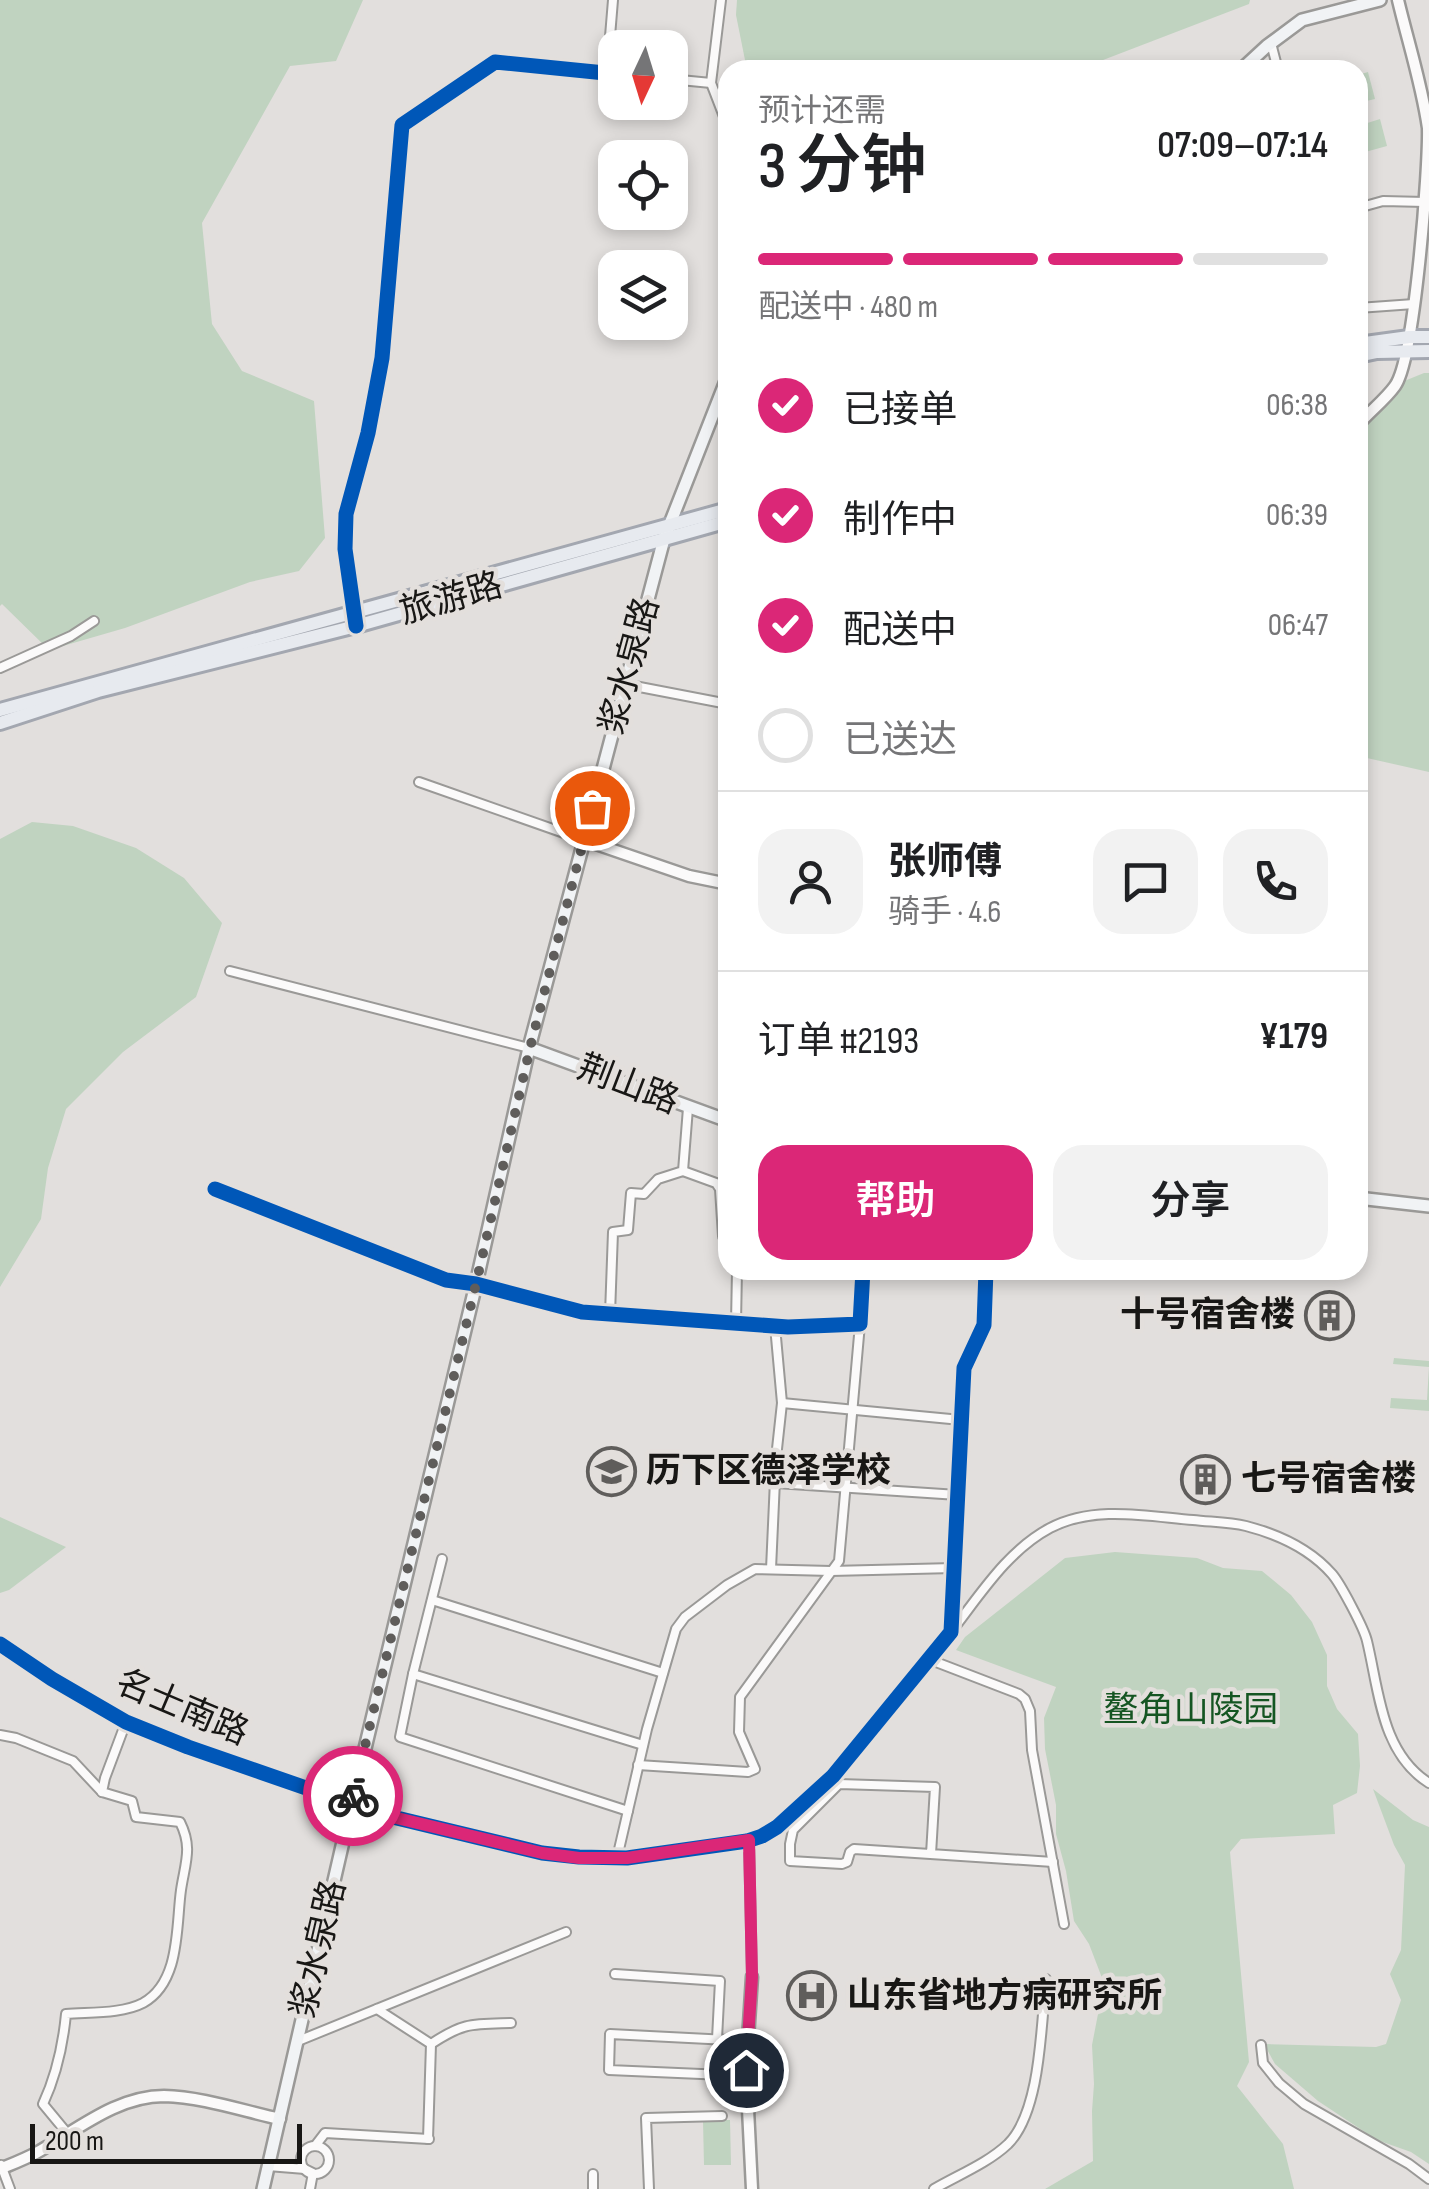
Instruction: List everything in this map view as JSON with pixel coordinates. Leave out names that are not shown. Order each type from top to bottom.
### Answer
[{"type":"main road","points":[[1252,60],[1302,20],[1380,0]]},
{"type":"main road","points":[[1368,354],[1429,337]]},
{"type":"main road","points":[[1368,344],[1408,345],[1429,351]]},
{"type":"main road","name":"浆水泉路","points":[[263,2189],[530,1048],[664,540],[718,401]]},
{"type":"main road","name":"旅游路","points":[[0,723],[98,691],[718,512]]},
{"type":"main road","name":"旅游路","points":[[0,710],[718,525]]},
{"type":"main road","name":"荆山路","points":[[530,1048],[718,1118]]},
{"type":"main road","points":[[1368,1199],[1429,1206]]},
{"type":"street","points":[[612,30],[613,0]]},
{"type":"street","points":[[718,101],[711,83],[721,0]]},
{"type":"street","points":[[1368,414],[1397,384],[1408,345],[1429,163],[1428,130],[1398,0]]},
{"type":"street","points":[[1271,43],[1275,60]]},
{"type":"street","points":[[354,619],[345,549],[346,514],[368,433],[382,358],[402,125],[495,62],[598,72]]},
{"type":"street","points":[[688,81],[711,83]]},
{"type":"street","points":[[1368,205],[1383,201],[1426,202]]},
{"type":"street","points":[[1368,307],[1414,304]]},
{"type":"street","points":[[0,668],[94,621]]},
{"type":"street","points":[[624,684],[718,702]]},
{"type":"street","points":[[419,782],[689,876],[718,882]]},
{"type":"street","points":[[230,971],[530,1048]]},
{"type":"street","points":[[683,1170],[688,1108]]},
{"type":"street","points":[[610,1314],[613,1232],[628,1230],[630,1192],[644,1194],[658,1178],[683,1170],[718,1186]]},
{"type":"street","points":[[215,1189],[446,1280],[582,1312],[775,1326],[860,1324]]},
{"type":"street","points":[[736,1323],[737,1280]]},
{"type":"street","points":[[638,1766],[748,1772],[755,1769],[740,1732],[740,1697],[839,1561],[862,1280]]},
{"type":"street","points":[[951,1632],[964,1368],[984,1325],[986,1280]]},
{"type":"street","points":[[770,1569],[782,1403],[775,1326]]},
{"type":"street","points":[[782,1403],[961,1420]]},
{"type":"street","points":[[776,1483],[958,1495]]},
{"type":"street","points":[[752,2189],[746,2070],[752,1977],[749,1840],[777,1826],[833,1776],[1008,1559],[1051,1528],[1089,1515],[1131,1514],[1244,1526],[1293,1543],[1332,1574],[1366,1636],[1379,1705],[1398,1750],[1416,1775],[1429,1783]]},
{"type":"street","points":[[442,1559],[400,1737],[628,1811]]},
{"type":"street","points":[[617,1858],[662,1672],[676,1629],[686,1617],[755,1569],[954,1568]]},
{"type":"street","points":[[432,1600],[662,1672]]},
{"type":"street","name":"名士南路","points":[[0,1644],[126,1722],[351,1807],[542,1853],[579,1858],[617,1858],[749,1840]]},
{"type":"street","points":[[928,1659],[1025,1699],[1064,1924]]},
{"type":"street","points":[[413,1674],[643,1745]]},
{"type":"street","points":[[102,1792],[126,1722]]},
{"type":"street","points":[[0,1734],[73,1761],[102,1792],[132,1801],[136,1818],[180,1822],[188,1836],[172,1963],[156,1994],[141,2004],[66,2014],[64,2035],[44,2104],[67,2133]]},
{"type":"street","points":[[931,1854],[935,1788],[840,1784],[794,1830],[790,1844],[790,1861],[842,1864],[854,1850],[1053,1862]]},
{"type":"street","points":[[298,2042],[566,1932]]},
{"type":"street","points":[[615,1974],[720,1981],[722,2040],[724,2075],[609,2070],[610,2034],[722,2040],[748,2041]]},
{"type":"street","points":[[934,2189],[1006,2145],[1020,2129],[1032,2097],[1046,1979]]},
{"type":"street","points":[[377,2009],[431,2044]]},
{"type":"street","points":[[431,2044],[468,2024],[512,2022]]},
{"type":"street","points":[[310,2189],[308,2171],[301,2161],[304,2152],[325,2133],[430,2140],[431,2044]]},
{"type":"street","points":[[1261,2044],[1263,2063],[1304,2104],[1429,2179]]},
{"type":"street","points":[[10,2189],[1,2167],[35,2154],[102,2113],[132,2102],[162,2096],[280,2119]]},
{"type":"street","points":[[649,2189],[646,2118],[722,2116]]},
{"type":"street","points":[[268,2166],[325,2170],[327,2152],[315,2146]]},
{"type":"street","points":[[593,2174],[593,2189]]},
{"type":"green space","points":[[0,0],[363,0],[336,61],[290,66],[202,223],[212,324],[242,371],[314,401],[325,538],[299,571],[250,582],[125,628],[49,650],[0,606]]},
{"type":"green space","points":[[737,0],[1250,0],[1249,4],[1103,60],[745,60]]},
{"type":"green space","points":[[1368,72],[1375,99],[1368,101]]},
{"type":"green space","points":[[1380,119],[1387,146],[1368,151],[1368,123]]},
{"type":"green space","points":[[1429,373],[1429,772],[1368,758],[1368,414],[1397,384]]},
{"type":"green space","points":[[32,822],[73,826],[136,848],[184,878],[222,923],[196,997],[123,1052],[66,1109],[48,1168],[41,1219],[0,1287],[0,839]]},
{"type":"green space","points":[[1394,1358],[1429,1361],[1429,1367],[1393,1364]]},
{"type":"green space","points":[[1429,1367],[1429,1411],[1390,1408],[1391,1398],[1427,1400]]},
{"type":"green space","points":[[0,1517],[66,1547],[0,1593]]},
{"type":"green space","name":"鳌角山陵园","points":[[1115,1552],[1197,1558],[1223,1568],[1262,1571],[1291,1595],[1312,1622],[1327,1655],[1327,1686],[1337,1709],[1358,1734],[1357,1793],[1333,1805],[1335,1834],[1241,1839],[1230,1852],[1249,2062],[1237,2086],[1283,2144],[1294,2189],[1045,2189],[1093,2161],[1092,2045],[1104,1983],[1089,1944],[1074,1921],[1056,1834],[1044,1718],[1056,1687],[956,1650],[965,1637],[1065,1558]]},
{"type":"green space","points":[[1373,1789],[1413,1820],[1429,1827],[1429,2164],[1411,2152],[1377,2140],[1318,2101],[1275,2064],[1264,2044],[1386,2044],[1401,2000],[1390,1974],[1401,1950],[1405,1865]]},
{"type":"green space","points":[[703,2120],[730,2120],[731,2165],[704,2165]]},
{"type":"cycle path","points":[[356,626],[345,549],[346,514],[368,433],[382,358],[402,125],[495,62],[598,72]]},
{"type":"cycle path","points":[[215,1189],[446,1280],[582,1312],[788,1327],[860,1324],[862,1280]]},
{"type":"cycle path","points":[[0,1644],[126,1722],[351,1807],[542,1853],[579,1857],[627,1858],[762,1836],[833,1776],[951,1632],[964,1368],[984,1325],[986,1280]]},
{"type":"way so far","points":[[353,1796],[530,1048],[592,808]]},
{"type":"place","name":"十号宿舍楼","points":[[1330,1315]]},
{"type":"place","name":"历下区德泽学校","points":[[611,1471]]},
{"type":"place","name":"七号宿舍楼","points":[[1206,1479]]},
{"type":"place","name":"山东省地方病研究所","points":[[812,1996]]},
{"type":"route","points":[[353,1796],[351,1807],[542,1853],[579,1858],[627,1858],[749,1840],[752,1977],[746,2070]]}]
